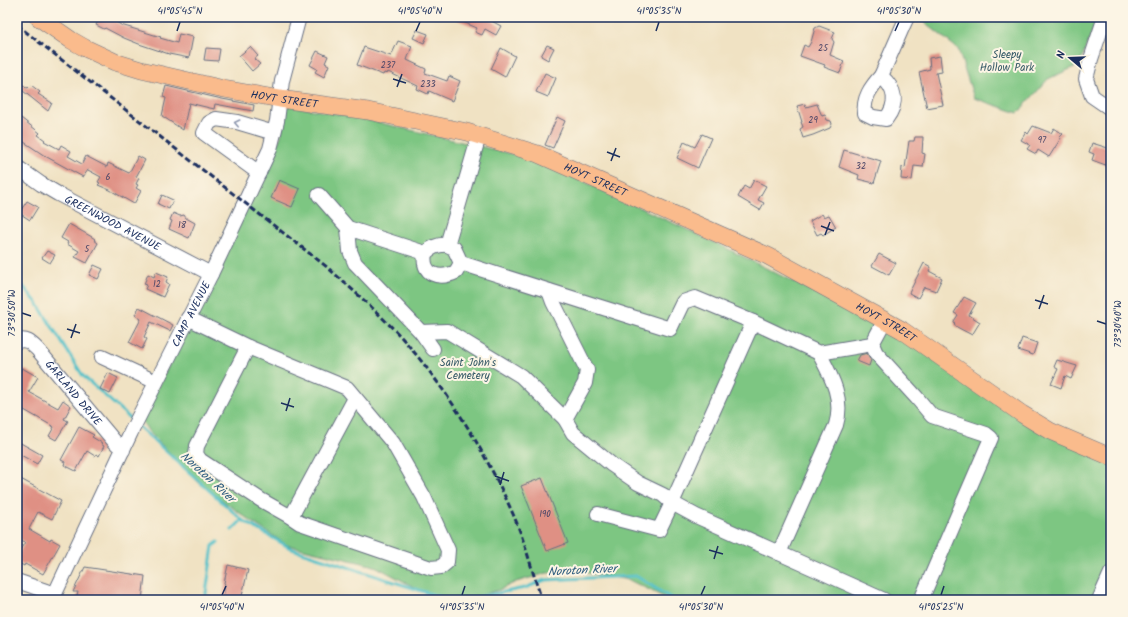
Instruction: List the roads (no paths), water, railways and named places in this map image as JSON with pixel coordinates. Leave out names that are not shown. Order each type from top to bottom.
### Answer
[{"type":"main road","name":"HOYT STREET","points":[[38,17],[71,40],[101,56],[125,66],[224,89],[280,99],[368,111],[449,128],[538,154],[768,256],[902,330],[1022,414],[1050,431],[1111,457]]},
{"type":"street","name":"CAMP AVENUE","points":[[53,597],[134,426],[211,274],[270,149],[277,121],[282,81],[299,17]]},
{"type":"street","points":[[881,76],[907,17]]},
{"type":"street","points":[[1105,17],[1086,79],[1092,96],[1111,109]]},
{"type":"street","points":[[259,173],[204,133],[209,123],[216,119],[237,122],[274,134]]},
{"type":"street","points":[[447,244],[479,136]]},
{"type":"street","name":"GREENWOOD AVENUE","points":[[17,166],[41,184],[58,194],[211,274]]},
{"type":"street","points":[[320,195],[348,228],[425,253]]},
{"type":"street","points":[[348,228],[350,251],[355,263],[421,332],[433,349]]},
{"type":"street","points":[[461,263],[456,272],[448,276],[438,276],[430,273],[426,267],[424,260],[425,253],[432,247],[447,244],[454,248],[461,263],[670,329],[683,302],[695,298],[753,322],[819,353],[872,344]]},
{"type":"street","points":[[549,291],[587,370],[585,383],[565,419]]},
{"type":"street","points":[[188,318],[248,347],[347,388],[393,443],[424,496],[448,550],[447,562],[441,567],[431,568],[300,523],[261,500],[200,460],[196,454],[197,446],[248,347]]},
{"type":"street","points":[[872,344],[885,320]]},
{"type":"street","points":[[598,514],[659,530],[753,322]]},
{"type":"street","points":[[421,332],[447,331],[520,376],[565,419],[573,433],[625,475],[663,495],[672,503],[696,516],[884,600]]},
{"type":"street","name":"GARLAND DRIVE","points":[[19,340],[28,340],[38,350],[123,450]]},
{"type":"street","points":[[872,344],[876,353],[932,416],[986,434],[991,438],[921,600]]},
{"type":"street","points":[[779,553],[839,417],[838,393],[819,353]]},
{"type":"street","points":[[102,357],[156,382]]},
{"type":"street","points":[[291,517],[355,398]]},
{"type":"street","points":[[1099,600],[1111,573]]},
{"type":"street","points":[[17,581],[53,597]]},
{"type":"waterway","name":"Noroton River","points":[[17,279],[37,303],[83,376],[133,421]]},
{"type":"waterway","name":"Noroton River","points":[[138,426],[242,520],[292,549],[450,600]]},
{"type":"waterway","points":[[232,530],[242,520]]},
{"type":"waterway","points":[[205,600],[213,546],[218,542]]},
{"type":"waterway","name":"Noroton River","points":[[463,600],[525,588],[545,580],[636,576],[674,600]]},
{"type":"railway","points":[[17,25],[327,267],[402,338],[435,379],[478,444],[513,514],[542,600]]},
{"type":"park label","name":"Sleepy Hollow Park","points":[[1007,60]]},
{"type":"park label","name":"Saint John's Cemetery","points":[[468,368]]}]
